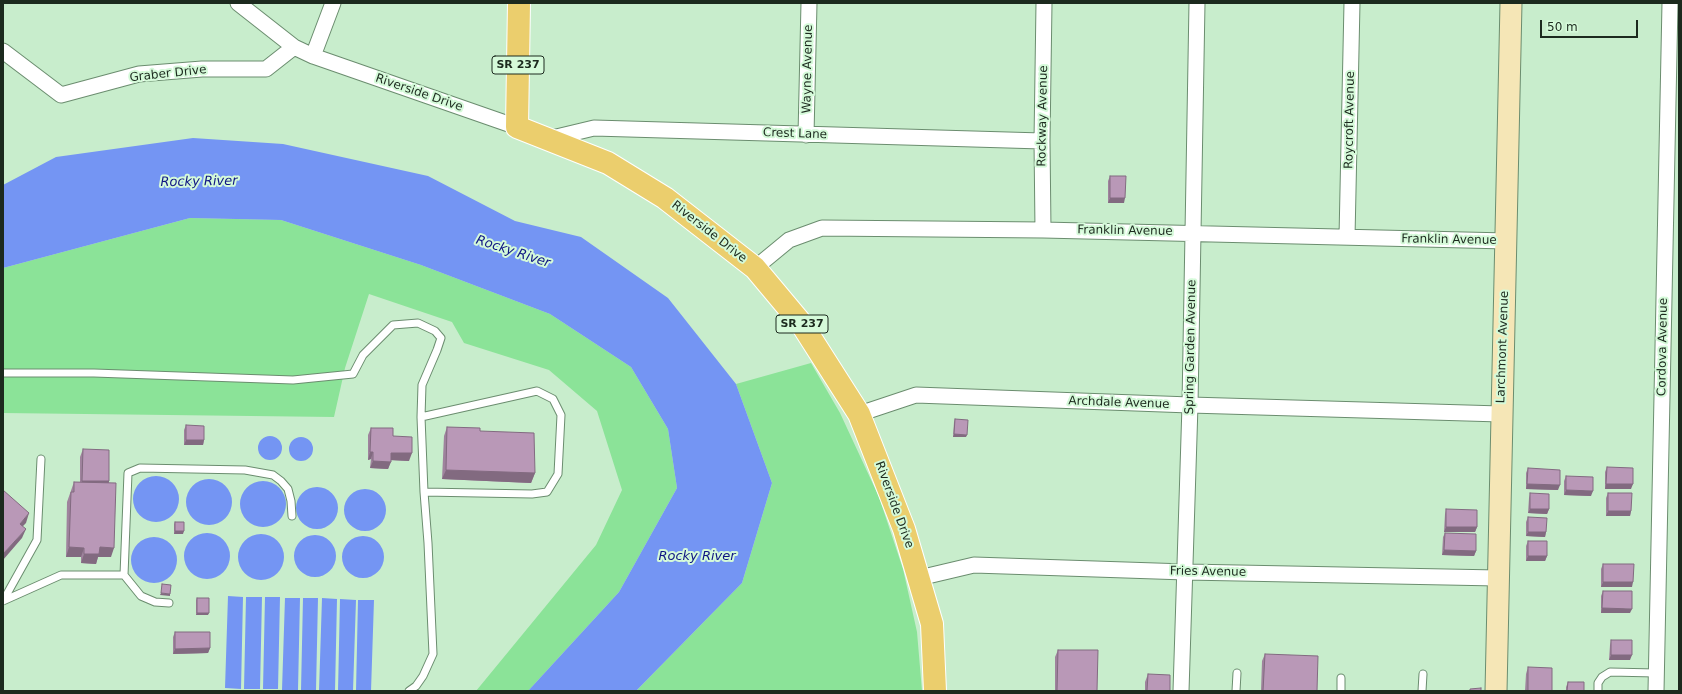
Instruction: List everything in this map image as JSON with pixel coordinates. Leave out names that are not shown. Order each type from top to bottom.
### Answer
[{"type":"main road","name":"SR 237","points":[[517,127],[519,3]]},
{"type":"main road","name":"Riverside Drive","points":[[517,127],[608,162],[665,198],[755,268],[801,323],[859,414],[904,529],[932,624],[935,691]]},
{"type":"street","name":"Riverside Drive","points":[[238,3],[294,47],[313,56],[517,127]]},
{"type":"street","points":[[313,56],[333,3]]},
{"type":"street","name":"Wayne Avenue","points":[[806,135],[809,3]]},
{"type":"street","name":"Rockway Avenue","points":[[1043,230],[1042,141],[1044,3]]},
{"type":"street","name":"Spring Garden Avenue","points":[[1181,691],[1186,572],[1190,405],[1197,3]]},
{"type":"street","name":"Roycroft Avenue","points":[[1347,238],[1352,3]]},
{"type":"street","name":"Larchmont Avenue","points":[[1496,691],[1511,3]]},
{"type":"street","name":"Cordova Avenue","points":[[1656,691],[1670,3]]},
{"type":"street","name":"Graber Drive","points":[[3,51],[61,95],[139,74],[202,69],[266,69],[294,47]]},
{"type":"street","name":"Crest Lane","points":[[548,138],[594,128],[1042,141]]},
{"type":"street","name":"Franklin Avenue","points":[[755,268],[789,240],[822,228],[1043,230],[1507,241]]},
{"type":"street","name":"Archdale Avenue","points":[[859,414],[916,395],[1501,414]]},
{"type":"street","name":"Fries Avenue","points":[[919,578],[974,565],[1186,572],[1498,578]]},
{"type":"lane","points":[[3,373],[94,373],[293,380],[353,374],[363,355],[393,325],[418,323],[435,330],[440,338],[422,385],[420,417],[433,654],[423,676],[416,686],[409,691]]},
{"type":"lane","points":[[420,417],[537,391],[553,399],[561,415],[558,474],[546,492],[532,494],[424,492]]},
{"type":"lane","points":[[3,601],[37,540],[41,459]]},
{"type":"lane","points":[[169,602],[155,602],[141,596],[124,575],[128,473],[140,468],[245,470],[273,476],[288,489],[291,500],[292,516]]},
{"type":"lane","points":[[3,601],[61,575],[124,575]]},
{"type":"lane","points":[[1598,691],[1598,683],[1602,677],[1610,672],[1656,673]]},
{"type":"lane","points":[[1236,691],[1237,673]]},
{"type":"lane","points":[[1422,691],[1423,674]]},
{"type":"lane","points":[[1341,678],[1341,691]]},
{"type":"green space","points":[[190,218],[281,220],[421,265],[550,314],[631,367],[668,429],[677,488],[619,592],[528,691],[476,691],[596,545],[622,490],[597,411],[549,370],[464,343],[452,322],[369,294],[345,368],[334,417],[3,413],[3,268]]},
{"type":"green space","points":[[811,363],[840,413],[879,497],[903,569],[917,632],[922,691],[636,691],[742,583],[772,483],[736,384]]},
{"type":"water","name":"Rocky River","points":[[193,138],[283,144],[428,176],[515,221],[581,237],[668,298],[736,384],[772,483],[742,583],[636,691],[528,691],[619,592],[677,488],[668,429],[631,367],[550,314],[421,265],[281,220],[190,218],[3,268],[3,185],[56,157]]},
{"type":"water","points":[[270,436],[275,437],[281,443],[281,453],[275,459],[270,460],[265,459],[259,453],[258,448],[259,443],[265,437]]},
{"type":"water","points":[[301,437],[306,438],[312,444],[312,454],[306,460],[301,461],[296,460],[290,454],[289,449],[290,444],[296,438]]},
{"type":"water","points":[[161,476],[173,482],[178,490],[178,508],[173,516],[165,521],[151,522],[139,516],[134,508],[133,494],[139,482],[147,477]]},
{"type":"water","points":[[214,479],[226,485],[231,493],[231,511],[226,519],[218,524],[204,525],[192,519],[187,511],[186,497],[192,485],[200,480]]},
{"type":"water","points":[[268,481],[280,487],[285,495],[285,513],[280,521],[272,526],[258,527],[246,521],[241,513],[240,499],[246,487],[254,482]]},
{"type":"water","points":[[317,487],[332,493],[338,508],[332,523],[317,529],[302,523],[296,508],[302,493]]},
{"type":"water","points":[[365,489],[380,495],[386,510],[380,525],[365,531],[350,525],[344,510],[350,495]]},
{"type":"water","points":[[202,533],[212,533],[224,539],[229,547],[229,565],[224,573],[216,578],[202,579],[194,576],[187,569],[184,561],[184,551],[187,543],[194,536]]},
{"type":"water","points":[[256,534],[266,534],[278,540],[283,548],[283,566],[278,574],[270,579],[256,580],[248,577],[241,570],[238,562],[238,552],[241,544],[248,537]]},
{"type":"water","points":[[315,535],[330,541],[336,556],[330,571],[315,577],[300,571],[294,556],[300,541]]},
{"type":"water","points":[[363,536],[378,542],[384,557],[378,572],[363,578],[348,572],[342,557],[348,542]]},
{"type":"water","points":[[159,537],[171,543],[176,551],[176,569],[171,577],[163,582],[149,583],[137,577],[132,569],[131,555],[137,543],[145,538]]},
{"type":"water","points":[[228,596],[243,597],[241,689],[225,688]]},
{"type":"water","points":[[246,597],[262,597],[260,689],[244,689]]},
{"type":"water","points":[[265,597],[280,597],[278,689],[263,689]]},
{"type":"water","points":[[285,598],[300,598],[298,690],[282,690]]},
{"type":"water","points":[[303,598],[318,598],[316,690],[301,690]]},
{"type":"water","points":[[322,598],[337,599],[335,691],[319,691]]},
{"type":"water","points":[[340,599],[356,600],[353,691],[338,691]]},
{"type":"water","points":[[358,600],[374,600],[371,691],[356,691]]},
{"type":"building","points":[[1110,176],[1126,176],[1125,198],[1110,198]]},
{"type":"building","points":[[955,419],[968,420],[967,435],[954,434]]},
{"type":"building","points":[[186,425],[204,426],[204,440],[186,440]]},
{"type":"building","points":[[447,427],[480,428],[480,431],[534,433],[535,473],[446,470]]},
{"type":"building","points":[[371,428],[393,428],[393,436],[412,437],[412,453],[391,453],[391,462],[373,461],[373,452],[370,452]]},
{"type":"building","points":[[83,449],[109,450],[109,481],[82,481]]},
{"type":"building","points":[[1607,467],[1633,468],[1633,484],[1606,484]]},
{"type":"building","points":[[1528,468],[1560,470],[1560,485],[1527,484]]},
{"type":"building","points":[[1566,476],[1593,477],[1593,491],[1566,490]]},
{"type":"building","points":[[74,482],[116,483],[114,548],[100,547],[99,554],[84,554],[84,548],[69,547],[71,492],[74,492]]},
{"type":"building","points":[[3,490],[29,513],[20,524],[26,529],[3,554]]},
{"type":"building","points":[[1530,493],[1549,494],[1549,509],[1530,509]]},
{"type":"building","points":[[1608,493],[1632,493],[1631,511],[1608,511]]},
{"type":"building","points":[[1446,509],[1477,510],[1477,527],[1446,527]]},
{"type":"building","points":[[1528,517],[1547,518],[1546,532],[1528,532]]},
{"type":"building","points":[[175,522],[184,522],[184,531],[175,531]]},
{"type":"building","points":[[1445,533],[1476,534],[1476,551],[1444,550]]},
{"type":"building","points":[[1528,541],[1547,541],[1547,556],[1528,556]]},
{"type":"building","points":[[1603,564],[1634,564],[1633,582],[1603,582]]},
{"type":"building","points":[[162,584],[171,585],[170,594],[161,593]]},
{"type":"building","points":[[1603,591],[1632,591],[1632,609],[1602,608]]},
{"type":"building","points":[[197,598],[209,598],[209,613],[197,613]]},
{"type":"building","points":[[175,632],[210,632],[210,648],[175,649]]},
{"type":"building","points":[[1611,640],[1632,640],[1632,655],[1611,655]]},
{"type":"building","points":[[1058,650],[1098,650],[1097,691],[1057,691]]},
{"type":"building","points":[[1265,654],[1318,656],[1317,691],[1263,691]]},
{"type":"building","points":[[1528,667],[1552,668],[1552,691],[1528,691]]},
{"type":"building","points":[[1148,674],[1170,675],[1170,691],[1147,691]]},
{"type":"building","points":[[1568,682],[1584,682],[1584,691],[1567,691]]},
{"type":"building","points":[[1481,688],[1481,691],[1470,691],[1470,689]]}]
